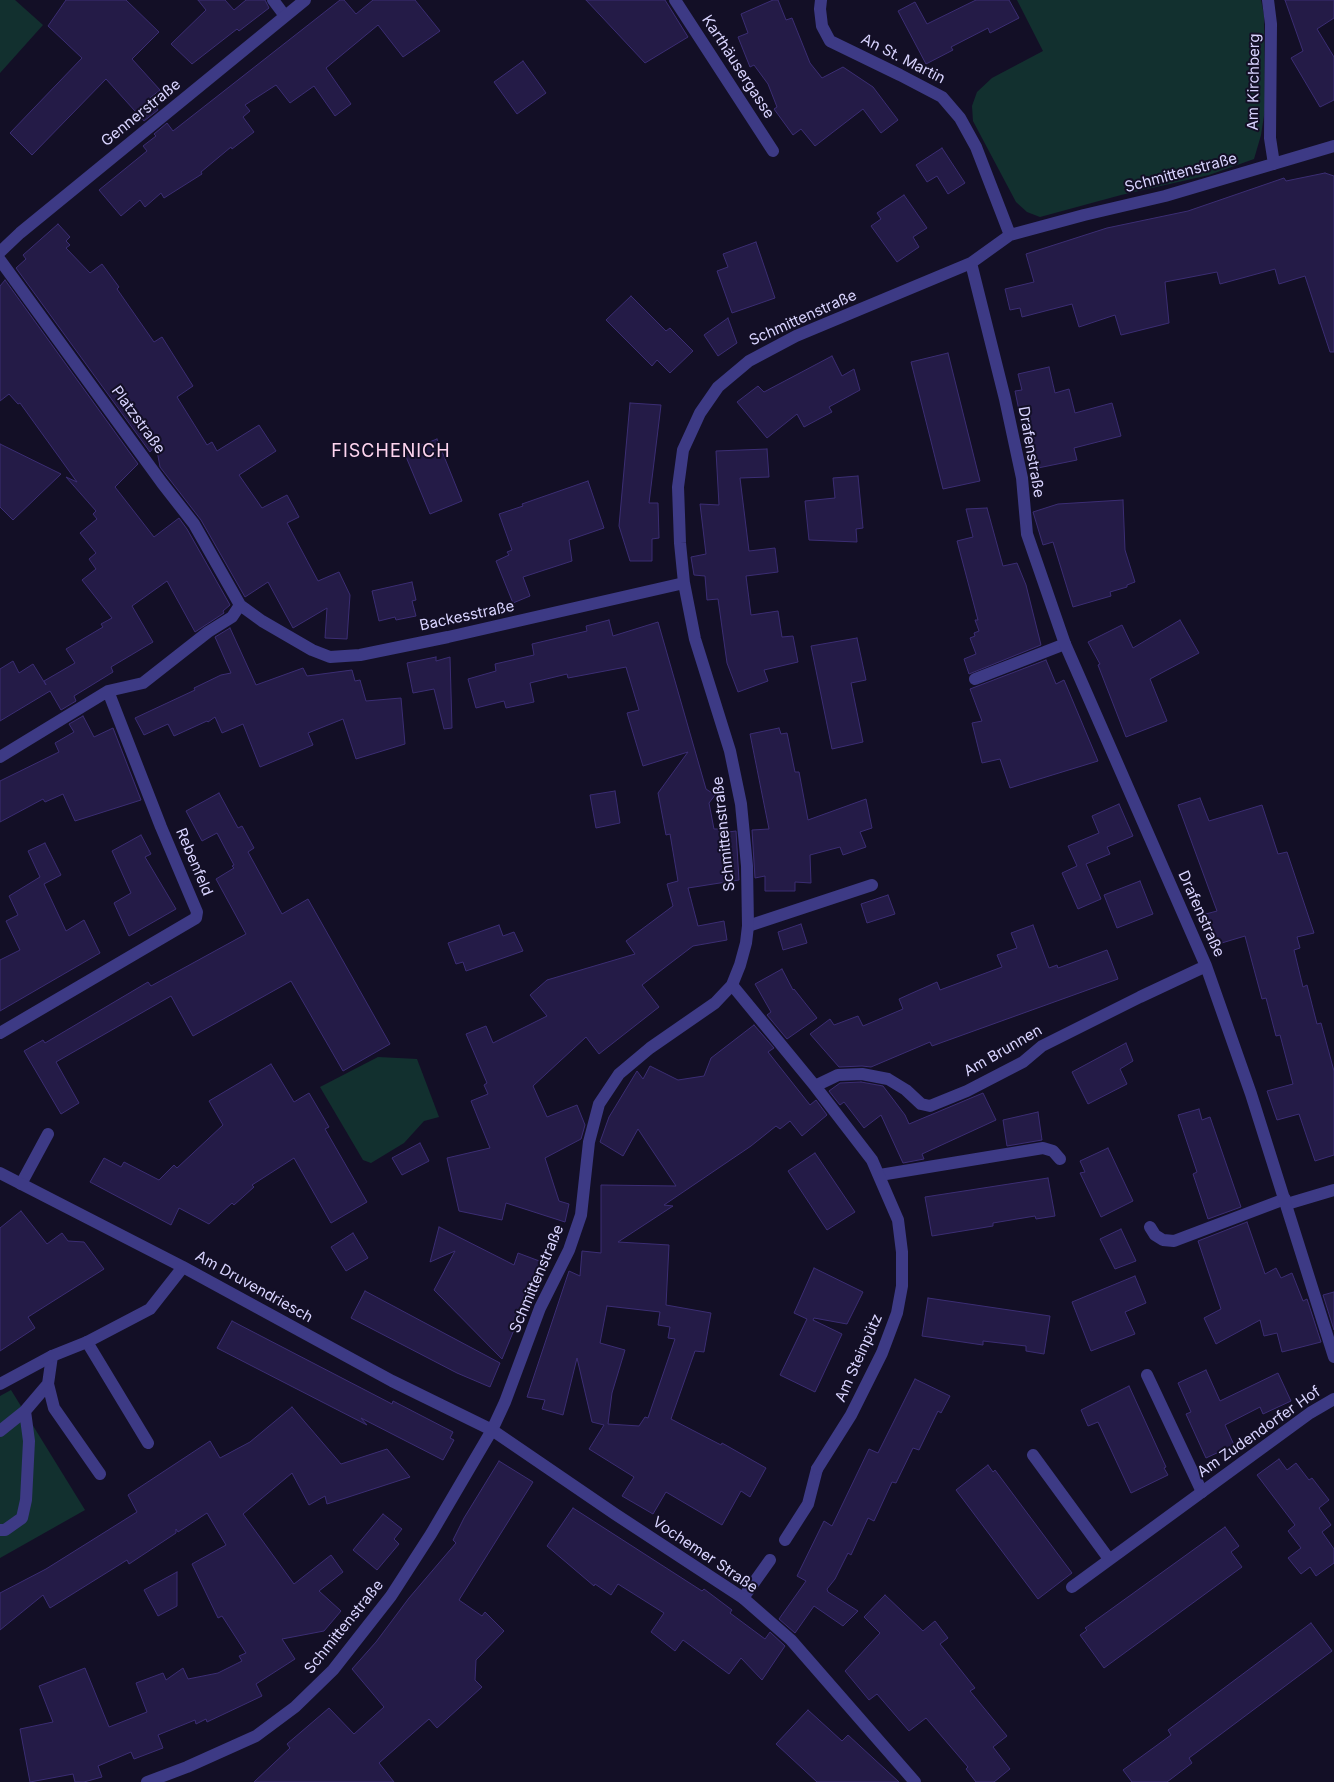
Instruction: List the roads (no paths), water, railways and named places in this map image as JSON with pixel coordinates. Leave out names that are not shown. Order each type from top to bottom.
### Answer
[{"type":"street","points":[[273,0],[285,16]]},
{"type":"street","name":"Gennerstraße","points":[[0,252],[20,233],[305,0]]},
{"type":"street","name":"Karthäusergasse","points":[[675,0],[773,151]]},
{"type":"street","name":"An St. Martin","points":[[821,0],[822,26],[830,41],[942,97],[960,118],[976,147],[1010,235]]},
{"type":"street","name":"Am Kirchberg","points":[[1268,0],[1271,24],[1270,138],[1274,164]]},
{"type":"street","name":"Schmittenstraße","points":[[147,1782],[187,1767],[256,1736],[295,1706],[332,1670],[391,1596],[431,1534],[492,1430],[505,1402],[540,1308],[572,1241],[581,1215],[589,1142],[599,1104],[619,1074],[650,1048],[715,1003],[732,985],[746,944],[748,926],[747,866],[741,804],[730,750],[695,639],[684,583],[678,487],[683,450],[700,413],[718,386],[749,361],[796,336],[971,263],[1010,235],[1164,196],[1334,146]]},
{"type":"street","name":"Platzstraße","points":[[0,260],[162,483],[194,524],[240,605],[262,621]]},
{"type":"street","name":"Drafenstraße","points":[[971,263],[1005,399],[1022,478],[1027,534],[1065,644],[1206,966],[1286,1202],[1334,1357]]},
{"type":"street","name":"Backesstraße","points":[[262,621],[312,650],[330,657],[360,655],[448,638],[684,583]]},
{"type":"street","points":[[0,756],[108,690],[143,683],[208,632],[232,617],[240,605]]},
{"type":"street","points":[[975,679],[1065,644]]},
{"type":"street","name":"Rebenfeld","points":[[0,1033],[196,918],[197,912],[161,827],[108,690]]},
{"type":"street","points":[[748,926],[872,885]]},
{"type":"street","name":"Am Brunnen","points":[[815,1086],[838,1075],[862,1074],[888,1079],[906,1090],[921,1104],[930,1106],[967,1091],[1023,1062],[1042,1046],[1206,966]]},
{"type":"street","name":"Am Steinpütz","points":[[732,985],[815,1086],[872,1160],[898,1220],[902,1252],[902,1286],[897,1313],[882,1353],[851,1415],[816,1470],[808,1504],[785,1540]]},
{"type":"street","points":[[21,1184],[48,1134]]},
{"type":"street","points":[[880,1175],[1043,1148],[1053,1151],[1060,1159]]},
{"type":"street","name":"Am Druvendriesch","points":[[0,1173],[184,1267],[392,1381],[492,1430]]},
{"type":"street","points":[[1150,1227],[1155,1235],[1163,1240],[1174,1241],[1286,1202],[1334,1190]]},
{"type":"street","points":[[0,1384],[52,1356],[87,1342],[150,1309],[184,1267]]},
{"type":"street","points":[[87,1342],[148,1443]]},
{"type":"street","points":[[52,1356],[48,1384],[54,1408],[100,1474]]},
{"type":"street","name":"Am Zudendorfer Hof","points":[[1146,1375],[1202,1492]]},
{"type":"street","points":[[0,1431],[25,1411],[48,1384]]},
{"type":"street","name":"Am Zudendorfer Hof","points":[[1072,1587],[1310,1413],[1334,1399]]},
{"type":"street","points":[[0,1530],[5,1530],[22,1518],[26,1500],[29,1441],[25,1411]]},
{"type":"street","name":"Vochemer Straße","points":[[492,1430],[742,1598],[791,1640],[915,1782]]},
{"type":"street","points":[[1033,1455],[1109,1559]]},
{"type":"street","points":[[742,1598],[770,1560]]},
{"type":"district","name":"FISCHENICH","points":[[391,452]]}]
